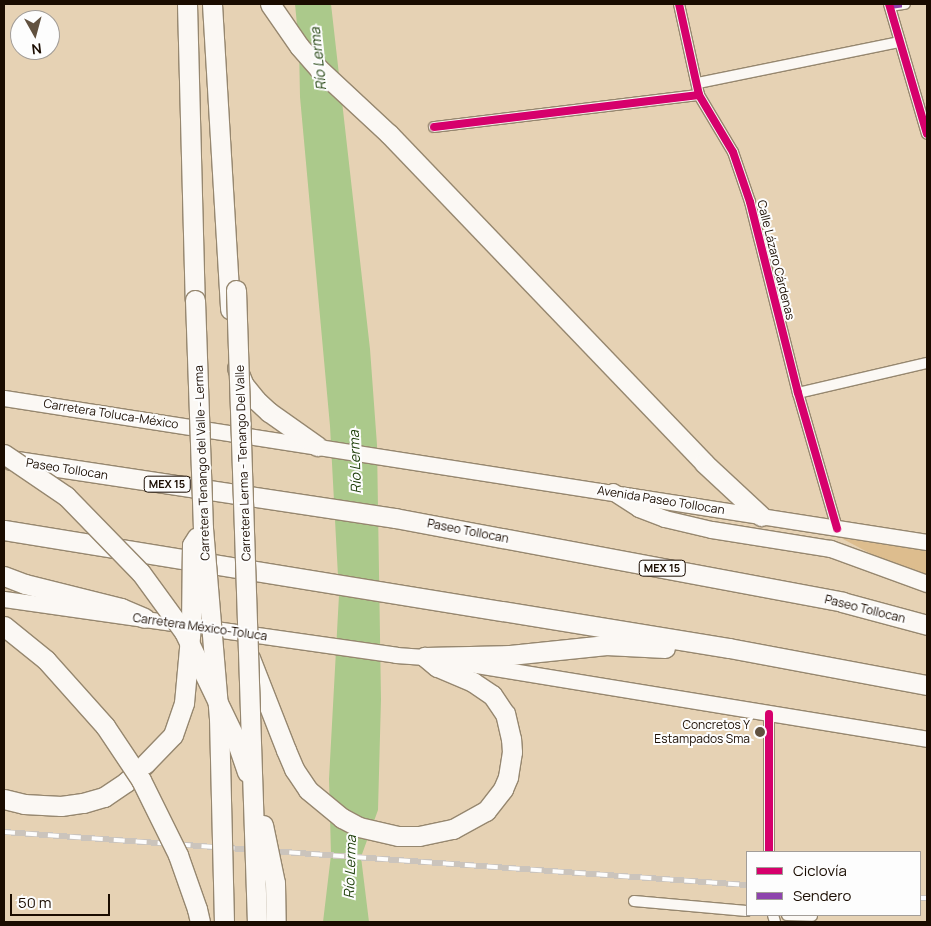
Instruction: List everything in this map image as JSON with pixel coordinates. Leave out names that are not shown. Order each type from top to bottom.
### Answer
[{"type":"highway","name":"Carretera Tenango del Valle - Lerma","points":[[187,4],[203,528],[219,718],[224,922]]},
{"type":"highway","points":[[212,4],[230,321],[237,371],[244,385],[269,412],[321,447]]},
{"type":"highway","name":"Carretera Lerma - Tenango Del Valle","points":[[224,4],[250,658],[257,922]]},
{"type":"highway","points":[[270,4],[299,46],[319,69],[389,134],[704,463],[761,516]]},
{"type":"highway","points":[[4,454],[66,496],[141,573],[184,632],[236,740],[262,820],[274,883],[276,922]]},
{"type":"highway","name":"Paseo Tollocan","points":[[4,459],[330,510],[395,518],[842,602],[927,625]]},
{"type":"highway","points":[[4,799],[24,804],[52,805],[83,803],[104,797],[126,782],[173,735],[184,703],[191,626],[192,545],[203,528]]},
{"type":"highway","points":[[4,530],[729,648],[927,685]]},
{"type":"highway","points":[[4,576],[25,584],[121,608],[144,618]]},
{"type":"highway","points":[[4,626],[46,660],[105,726],[141,780],[178,856],[200,922]]},
{"type":"highway","points":[[425,656],[510,655],[606,645],[729,648]]},
{"type":"highway","points":[[250,658],[294,768],[308,790],[342,818],[359,828],[378,833],[419,836],[453,829],[486,811],[503,789],[511,764],[512,739],[505,714],[499,703],[484,689],[437,668],[425,656]]},
{"type":"main road","name":"Carretera Toluca-México","points":[[4,398],[395,458]]},
{"type":"main road","name":"Avenida Paseo Tollocan","points":[[395,458],[927,542]]},
{"type":"main road","points":[[613,492],[639,509],[665,519],[712,530],[831,549],[927,584]]},
{"type":"main road","name":"Carretera México-Toluca","points":[[4,600],[144,618],[396,655],[425,656]]},
{"type":"main road","points":[[425,656],[927,739]]},
{"type":"street","name":"Calle Lázaro Cárdenas","points":[[679,4],[698,83],[699,95],[730,146],[740,173],[798,393],[837,528]]},
{"type":"street","points":[[905,4],[890,5],[927,134]]},
{"type":"street","points":[[698,83],[900,42]]},
{"type":"street","points":[[434,127],[699,95]]},
{"type":"street","points":[[798,393],[927,363]]},
{"type":"street","points":[[769,714],[769,851]]},
{"type":"street","points":[[634,901],[746,911]]},
{"type":"shaded area","points":[[841,538],[927,551],[927,575],[877,557]]},
{"type":"water","name":"Río Lerma","points":[[295,4],[331,4],[370,349],[377,445],[381,699],[378,810],[361,857],[369,922],[323,922],[331,855],[329,779],[339,595],[330,426],[300,97],[299,46]]},
{"type":"railway","points":[[4,832],[746,885]]},
{"type":"railway","points":[[921,898],[927,898]]},
{"type":"marked path","points":[[890,6],[905,4]]},
{"type":"cycle path","points":[[679,4],[699,95],[733,152],[750,202],[798,393],[837,528]]},
{"type":"cycle path","points":[[889,4],[927,134]]},
{"type":"cycle path","points":[[434,127],[699,95]]},
{"type":"cycle path","points":[[769,714],[769,851]]},
{"type":"place","name":"Concretos Y Estampados Sma","points":[[760,732]]}]
